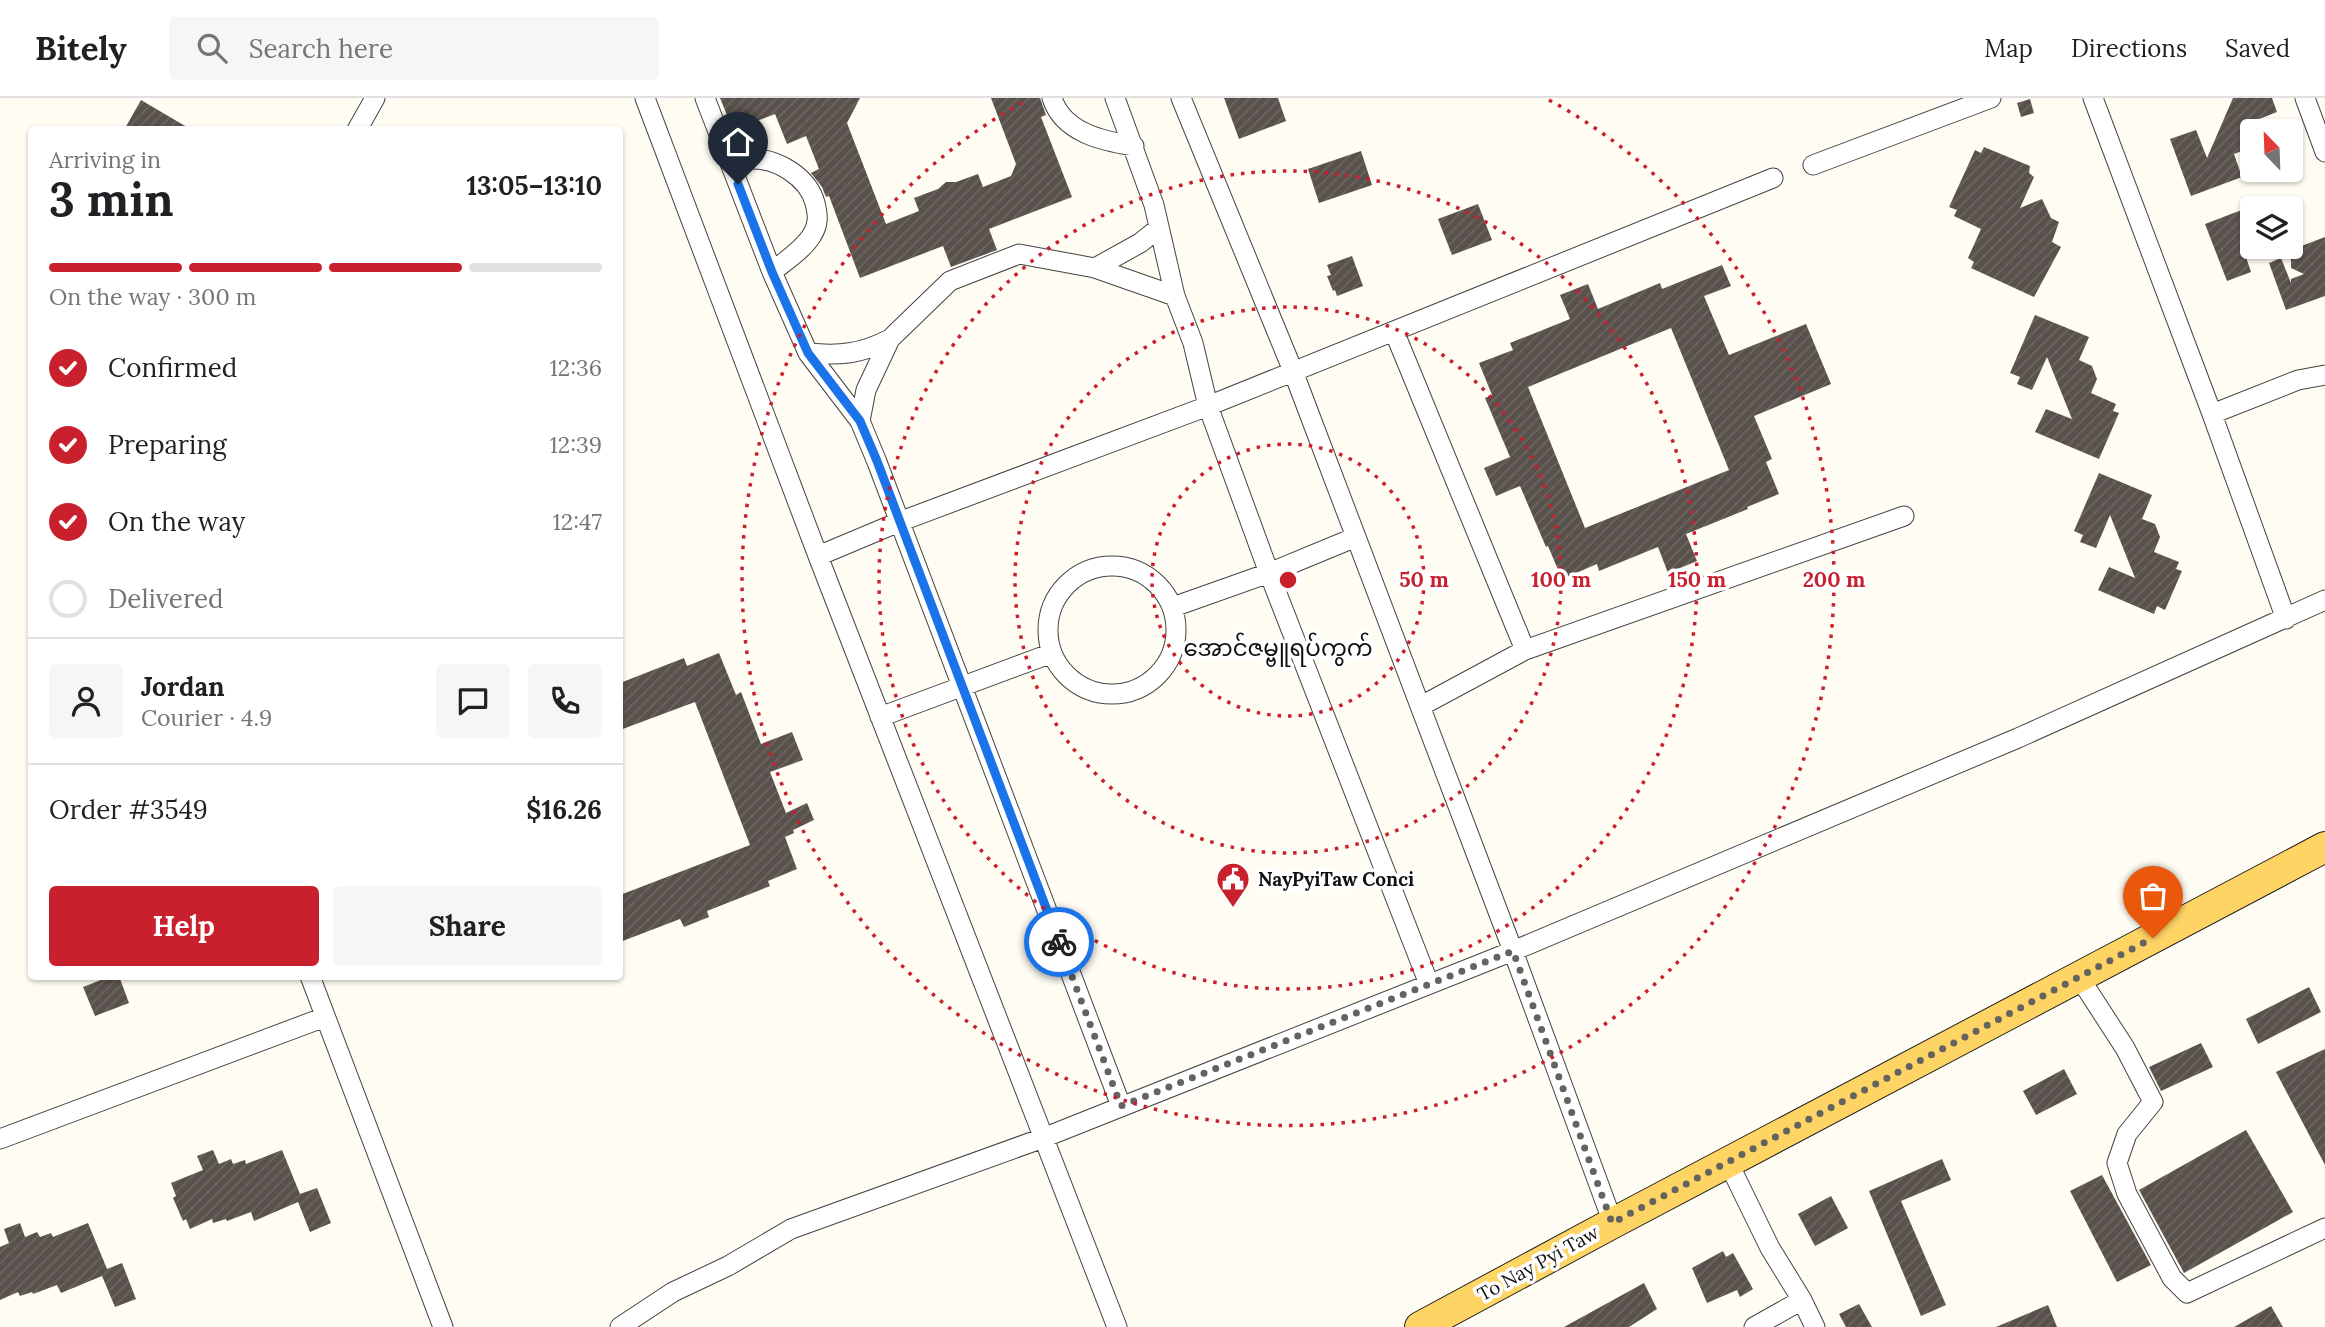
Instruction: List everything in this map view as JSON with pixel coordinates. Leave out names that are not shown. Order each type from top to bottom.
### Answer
[{"type":"main road","name":"To Nay Pyi Taw","points":[[1420,1327],[2325,847]]},
{"type":"street","points":[[359,126],[375,98]]},
{"type":"street","points":[[645,98],[818,556],[1117,1327]]},
{"type":"street","points":[[705,98],[772,272],[808,353],[860,421],[1121,1106]]},
{"type":"street","points":[[1052,98],[1055,107],[1075,129],[1103,141],[1134,146]]},
{"type":"street","points":[[1115,98],[1154,205],[1175,296],[1193,343],[1208,406],[1269,573],[1429,984]]},
{"type":"street","points":[[1181,98],[1293,371],[1513,951],[1612,1223]]},
{"type":"street","points":[[1813,166],[1991,98]]},
{"type":"street","points":[[2093,98],[2286,619]]},
{"type":"street","points":[[2305,98],[2325,152]]},
{"type":"street","points":[[730,162],[753,158],[788,168],[813,197],[818,218],[813,234],[798,251],[772,272]]},
{"type":"street","points":[[818,556],[899,522],[1208,406],[1773,178]]},
{"type":"street","points":[[1096,268],[1140,243],[1159,228]]},
{"type":"street","points":[[808,353],[834,356],[869,350],[890,339],[950,281],[1019,254],[1096,268],[1175,296]]},
{"type":"street","points":[[1394,331],[1525,650]]},
{"type":"street","points":[[860,421],[866,390],[890,339]]},
{"type":"street","points":[[2212,414],[2298,380],[2325,376]]},
{"type":"street","points":[[1421,706],[1525,650],[1904,516]]},
{"type":"street","points":[[1173,607],[1269,573],[1356,537]]},
{"type":"street","points":[[1101,566],[1123,566],[1145,574],[1162,588],[1173,607],[1177,633],[1172,655],[1160,673],[1142,687],[1120,694],[1102,693],[1081,686],[1064,672],[1052,653],[1048,633],[1051,611],[1061,590],[1078,576],[1101,566]]},
{"type":"street","points":[[620,1327],[673,1292],[727,1266],[791,1229],[1043,1138],[1513,951],[2018,738],[2325,600]]},
{"type":"street","points":[[880,717],[1052,653]]},
{"type":"street","points":[[2079,976],[2125,1048],[2153,1102],[2127,1134],[2117,1163],[2127,1194],[2172,1278],[2187,1293],[2325,1228]]},
{"type":"street","points":[[311,980],[443,1327]]},
{"type":"street","points":[[0,1139],[325,1017]]},
{"type":"street","points":[[1728,1162],[1770,1248],[1815,1327]]},
{"type":"street","points":[[1755,1327],[1802,1300]]},
{"type":"building","points":[[720,98],[860,98],[847,123],[886,224],[919,211],[914,198],[938,189],[946,182],[956,182],[978,174],[983,187],[1011,176],[1016,164],[991,98],[1040,98],[1046,115],[1041,117],[1072,197],[989,229],[997,250],[951,267],[943,246],[860,278],[829,196],[826,197],[811,173],[819,169],[806,136],[787,144],[775,114],[732,127]]},
{"type":"building","points":[[1224,98],[1278,98],[1286,121],[1239,139]]},
{"type":"building","points":[[2233,98],[2272,98],[2277,112],[2259,119],[2240,119],[2240,152],[2234,154],[2240,178],[2191,196],[2170,139],[2196,130],[2207,158]]},
{"type":"building","points":[[2030,99],[2034,113],[2021,117],[2017,103]]},
{"type":"building","points":[[141,100],[185,126],[126,126]]},
{"type":"building","points":[[1984,147],[2030,166],[2029,173],[2034,177],[2020,208],[2042,199],[2051,218],[2059,222],[2052,242],[2061,247],[2034,297],[1971,268],[1974,262],[1968,258],[1981,229],[1954,216],[1957,210],[1949,207],[1975,150],[1981,153]]},
{"type":"building","points":[[1361,151],[1372,185],[1319,203],[1308,169]]},
{"type":"building","points":[[1478,204],[1492,240],[1452,255],[1438,219]]},
{"type":"building","points":[[2240,211],[2240,259],[2247,259],[2251,272],[2227,281],[2205,224]]},
{"type":"building","points":[[2325,237],[2325,296],[2286,310],[2269,263],[2281,259],[2291,283],[2291,279],[2304,274],[2291,268],[2291,259],[2303,259],[2303,245]]},
{"type":"building","points":[[1352,256],[1363,286],[1337,296],[1327,276],[1331,275],[1327,265]]},
{"type":"building","points":[[1722,265],[1731,286],[1704,296],[1729,355],[1806,324],[1831,384],[1754,416],[1772,459],[1766,462],[1779,494],[1686,534],[1697,561],[1668,573],[1658,547],[1599,571],[1597,564],[1562,579],[1520,486],[1496,496],[1484,468],[1510,457],[1485,398],[1492,395],[1479,363],[1513,350],[1510,343],[1570,319],[1560,295],[1588,284],[1598,309],[1660,283],[1662,289]],"holes":[[[1671,328],[1729,470],[1585,528],[1528,387]]]},
{"type":"building","points":[[2035,315],[2089,337],[2079,360],[2092,366],[2097,379],[2091,393],[2116,404],[2113,411],[2119,413],[2099,459],[2035,432],[2046,409],[2072,419],[2047,357],[2032,390],[2017,384],[2020,377],[2010,373]]},
{"type":"building","points":[[2099,473],[2152,495],[2142,519],[2155,524],[2160,537],[2154,552],[2179,562],[2176,569],[2182,571],[2165,610],[2157,606],[2154,614],[2098,590],[2109,567],[2135,578],[2110,515],[2096,548],[2080,542],[2083,535],[2074,531]]},
{"type":"building","points":[[719,653],[736,695],[741,692],[761,744],[792,732],[803,760],[770,772],[786,813],[807,803],[814,820],[785,837],[797,869],[768,881],[770,886],[707,911],[709,917],[684,927],[680,919],[623,941],[623,894],[750,845],[695,702],[623,729],[623,682],[684,658],[687,666]]},
{"type":"building","points":[[101,980],[120,980],[129,1003],[95,1016],[83,987]]},
{"type":"building","points":[[2309,987],[2321,1012],[2258,1044],[2246,1019]]},
{"type":"building","points":[[2201,1043],[2213,1067],[2161,1091],[2149,1067]]},
{"type":"building","points":[[2325,1049],[2325,1165],[2276,1072]]},
{"type":"building","points":[[2064,1069],[2077,1094],[2036,1115],[2023,1091]]},
{"type":"building","points":[[2246,1130],[2293,1212],[2184,1273],[2139,1190]]},
{"type":"building","points":[[213,1150],[219,1164],[231,1159],[233,1164],[245,1160],[246,1164],[282,1150],[300,1194],[317,1188],[331,1223],[310,1232],[298,1202],[254,1221],[251,1212],[227,1221],[226,1219],[213,1223],[212,1219],[190,1229],[186,1219],[183,1221],[173,1198],[176,1196],[171,1183],[203,1170],[197,1156]]},
{"type":"building","points":[[1942,1159],[1951,1180],[1901,1201],[1946,1305],[1921,1316],[1869,1191]]},
{"type":"building","points":[[2102,1175],[2151,1265],[2117,1282],[2070,1191]]},
{"type":"building","points":[[1831,1196],[1848,1228],[1815,1246],[1798,1214]]},
{"type":"building","points":[[20,1223],[25,1237],[37,1232],[40,1237],[51,1233],[53,1237],[88,1223],[107,1269],[122,1263],[136,1299],[115,1307],[102,1276],[61,1293],[57,1285],[33,1294],[32,1292],[20,1296],[18,1292],[0,1300],[0,1247],[9,1243],[4,1229]]},
{"type":"building","points":[[1723,1251],[1726,1257],[1733,1253],[1753,1289],[1740,1297],[1737,1290],[1707,1303],[1692,1268]]},
{"type":"building","points":[[1644,1283],[1657,1309],[1629,1327],[1564,1327]]},
{"type":"building","points":[[1859,1304],[1872,1327],[1846,1327],[1839,1314]]},
{"type":"building","points":[[2048,1305],[2057,1327],[1996,1327]]},
{"type":"building","points":[[2271,1306],[2283,1327],[2234,1327]]},
{"type":"way so far","points":[[1059,942],[1121,1106],[1513,951],[1612,1223],[2153,938]]},
{"type":"place","name":"NayPyiTaw Conci","points":[[1233,909]]},
{"type":"district","name":"အောင်ဇမ္ဗူရပ်ကွက်","points":[[1278,647]]},
{"type":"route","points":[[738,184],[772,272],[808,353],[860,421],[877,461],[1059,942]]}]
